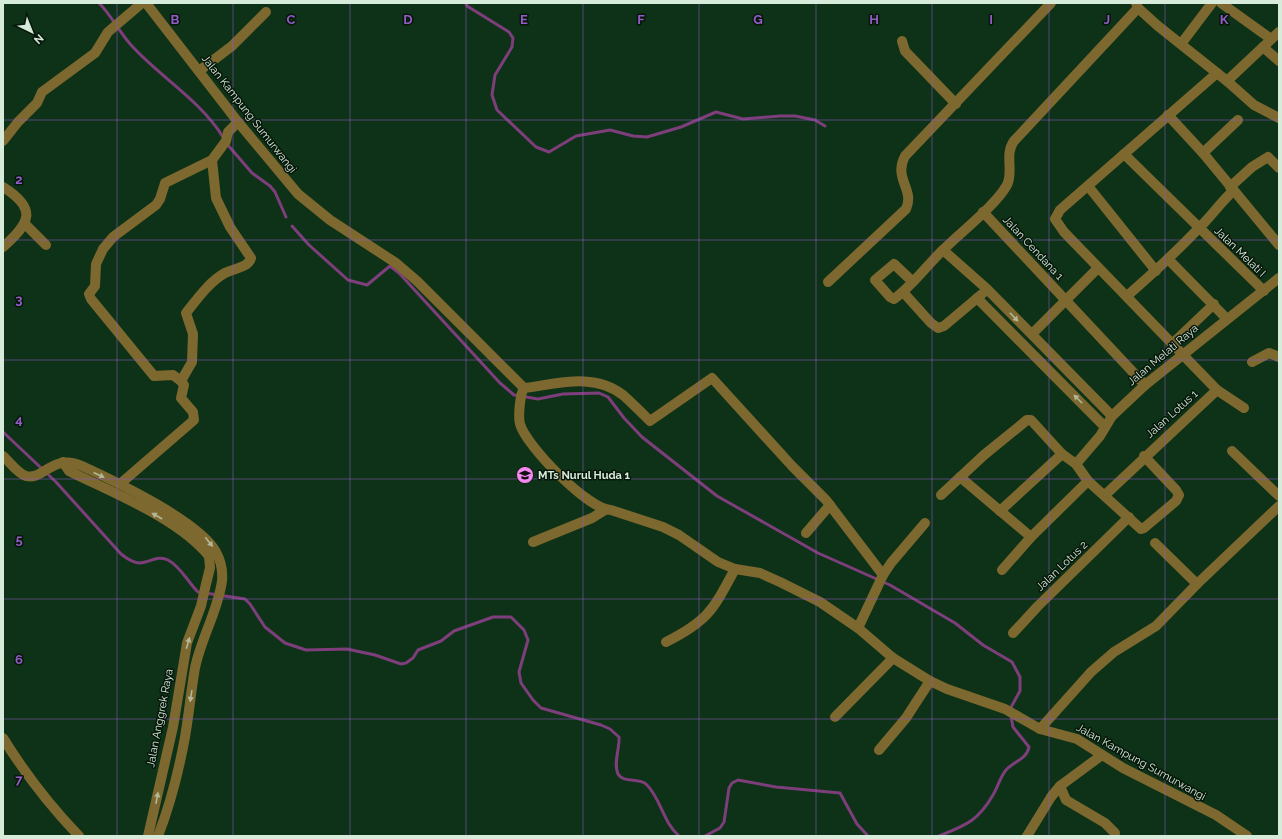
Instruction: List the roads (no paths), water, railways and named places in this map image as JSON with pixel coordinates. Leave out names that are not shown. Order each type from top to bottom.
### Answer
[{"type":"street","points":[[3,141],[18,122],[37,103],[42,92],[94,53],[108,32],[142,3]]},
{"type":"street","name":"Jalan Kampung Sumurwangi","points":[[146,3],[238,122],[285,179],[311,205],[412,276],[523,390],[520,406],[520,424],[532,446],[576,490],[605,510],[611,510],[663,526],[679,535],[718,562],[735,570],[760,573],[820,602],[858,628],[893,658],[930,681],[947,689],[1005,709],[1040,729],[1077,739],[1149,782],[1216,815],[1247,836]]},
{"type":"street","points":[[828,282],[906,209],[909,202],[909,197],[900,170],[901,163],[905,156],[1051,3]]},
{"type":"street","points":[[1181,44],[1212,3]]},
{"type":"street","points":[[1221,3],[1271,39]]},
{"type":"street","points":[[913,282],[894,264],[876,278],[875,282],[892,299],[903,292],[913,282],[943,250],[983,212],[1006,185],[1010,175],[1008,150],[1014,141],[1137,5],[1254,105],[1279,118]]},
{"type":"street","points":[[200,71],[232,46],[266,12]]},
{"type":"street","points":[[1227,81],[1279,32]]},
{"type":"street","points":[[902,41],[905,51],[956,104]]},
{"type":"street","points":[[1263,47],[1279,61]]},
{"type":"street","points":[[1217,73],[1060,210],[1055,219],[1059,226],[1098,268],[1127,296],[1182,355],[1217,390],[1244,408]]},
{"type":"street","points":[[1168,115],[1203,152],[1231,189],[1279,245]]},
{"type":"street","points":[[1203,152],[1238,120]]},
{"type":"street","points":[[120,484],[194,420],[193,412],[181,398],[184,385],[181,381],[174,375],[154,376],[91,299],[89,294],[95,286],[96,264],[98,257],[107,242],[156,205],[165,184],[212,160],[238,122]]},
{"type":"street","name":"Jalan Melati I","points":[[1124,154],[1264,291]]},
{"type":"street","points":[[1127,296],[1156,271],[1199,229],[1231,189],[1252,167],[1268,157],[1279,168]]},
{"type":"street","points":[[181,381],[192,362],[193,334],[186,313],[218,278],[226,272],[247,264],[251,258],[230,227],[216,198],[212,160]]},
{"type":"street","points":[[1088,186],[1156,271]]},
{"type":"street","points":[[3,187],[23,203],[26,208],[25,224],[21,231],[3,247]]},
{"type":"street","name":"Jalan Cendana 1","points":[[983,212],[1145,385]]},
{"type":"street","points":[[25,224],[46,245]]},
{"type":"street","points":[[943,250],[987,289],[1112,416]]},
{"type":"street","points":[[1168,259],[1214,304],[1227,319]]},
{"type":"street","points":[[1032,334],[1098,268]]},
{"type":"street","name":"Jalan Melati Raya","points":[[1076,464],[1100,436],[1112,416],[1145,385],[1279,278]]},
{"type":"street","points":[[903,292],[931,323],[938,328],[944,326],[987,289]]},
{"type":"street","points":[[977,298],[1105,426]]},
{"type":"street","points":[[1172,344],[1214,304]]},
{"type":"street","points":[[1042,363],[1051,354]]},
{"type":"street","points":[[1252,362],[1269,354],[1279,357]]},
{"type":"street","points":[[523,390],[580,380],[596,383],[610,388],[622,395],[650,421],[712,378],[830,505],[881,580]]},
{"type":"street","name":"Jalan Lotus 1","points":[[1105,494],[1144,456],[1217,390]]},
{"type":"street","points":[[941,495],[984,455],[1031,420],[1062,454],[1076,464],[1088,481],[1105,494],[1141,529],[1176,501],[1179,495],[1144,456]]},
{"type":"street","points":[[1232,451],[1279,496]]},
{"type":"street","points":[[1000,510],[1062,454]]},
{"type":"street","points":[[3,456],[20,473],[26,476],[35,475],[63,462],[69,461],[120,484],[187,523],[202,534],[210,543],[222,565],[220,589],[196,666],[184,739],[158,836]]},
{"type":"street","name":"Jalan Anggrek Raya","points":[[63,462],[69,471],[156,515],[193,538],[209,556],[210,568],[201,606],[187,643],[173,728],[148,836]]},
{"type":"street","points":[[960,477],[1031,537]]},
{"type":"street","points":[[1002,570],[1031,537],[1088,481]]},
{"type":"street","points":[[806,534],[830,505]]},
{"type":"street","points":[[1040,729],[1091,672],[1114,652],[1156,626],[1196,584],[1279,506]]},
{"type":"street","points":[[533,542],[592,518],[605,510]]},
{"type":"street","name":"Jalan Lotus 2","points":[[1013,633],[1038,606],[1129,518]]},
{"type":"street","points":[[858,628],[881,580],[891,563],[924,523]]},
{"type":"street","points":[[1155,543],[1196,584]]},
{"type":"street","points":[[666,642],[687,631],[711,612],[735,570]]},
{"type":"street","points":[[205,587],[220,589]]},
{"type":"street","points":[[835,717],[893,658]]},
{"type":"street","points":[[183,666],[196,666]]},
{"type":"street","points":[[879,750],[906,718],[930,681]]},
{"type":"street","points":[[3,738],[23,771],[57,814],[79,836]]},
{"type":"street","points":[[1027,836],[1051,796],[1060,786],[1102,755]]},
{"type":"street","points":[[1060,786],[1066,800],[1105,823],[1116,833]]},
{"type":"waterway","points":[[99,3],[142,57],[191,100],[214,124],[223,137]]},
{"type":"waterway","points":[[466,3],[467,6],[509,32],[513,38],[512,47],[495,75],[492,95],[497,110],[536,147],[549,152],[576,136],[610,130],[633,136],[647,137],[681,127],[716,112],[743,119],[795,116],[815,120],[825,126]]},
{"type":"waterway","points":[[227,144],[252,173],[270,186],[275,192],[286,217]]},
{"type":"waterway","points":[[292,226],[309,245],[348,280],[367,285],[390,266],[399,273],[500,383],[514,395],[538,399],[563,394],[599,393],[608,397],[624,418],[642,437],[717,496],[818,553],[890,585],[955,623],[983,645],[1012,662],[1020,677],[1020,691],[1010,709]]},
{"type":"waterway","points":[[3,432],[56,482],[127,559],[137,563],[157,558],[168,560],[177,566],[198,592],[245,599],[265,627],[285,643],[306,650],[347,649],[375,655],[401,664],[406,663],[413,658],[418,650],[441,641],[454,631],[493,617],[511,617],[524,630],[528,640],[519,672],[521,683],[533,700],[541,708],[601,725],[610,729],[619,737],[616,760],[618,774],[624,779],[639,781],[646,784],[655,796],[669,824],[679,836]]},
{"type":"waterway","points":[[939,836],[964,825],[982,811],[995,792],[1006,770],[1023,757],[1028,751],[1029,747],[1013,727],[1011,716]]},
{"type":"waterway","points":[[705,836],[720,828],[724,822],[729,788],[732,783],[738,780],[776,787],[840,793],[857,824],[868,836]]},
{"type":"place","name":"MTs Nurul Huda 1","points":[[525,475]]}]
